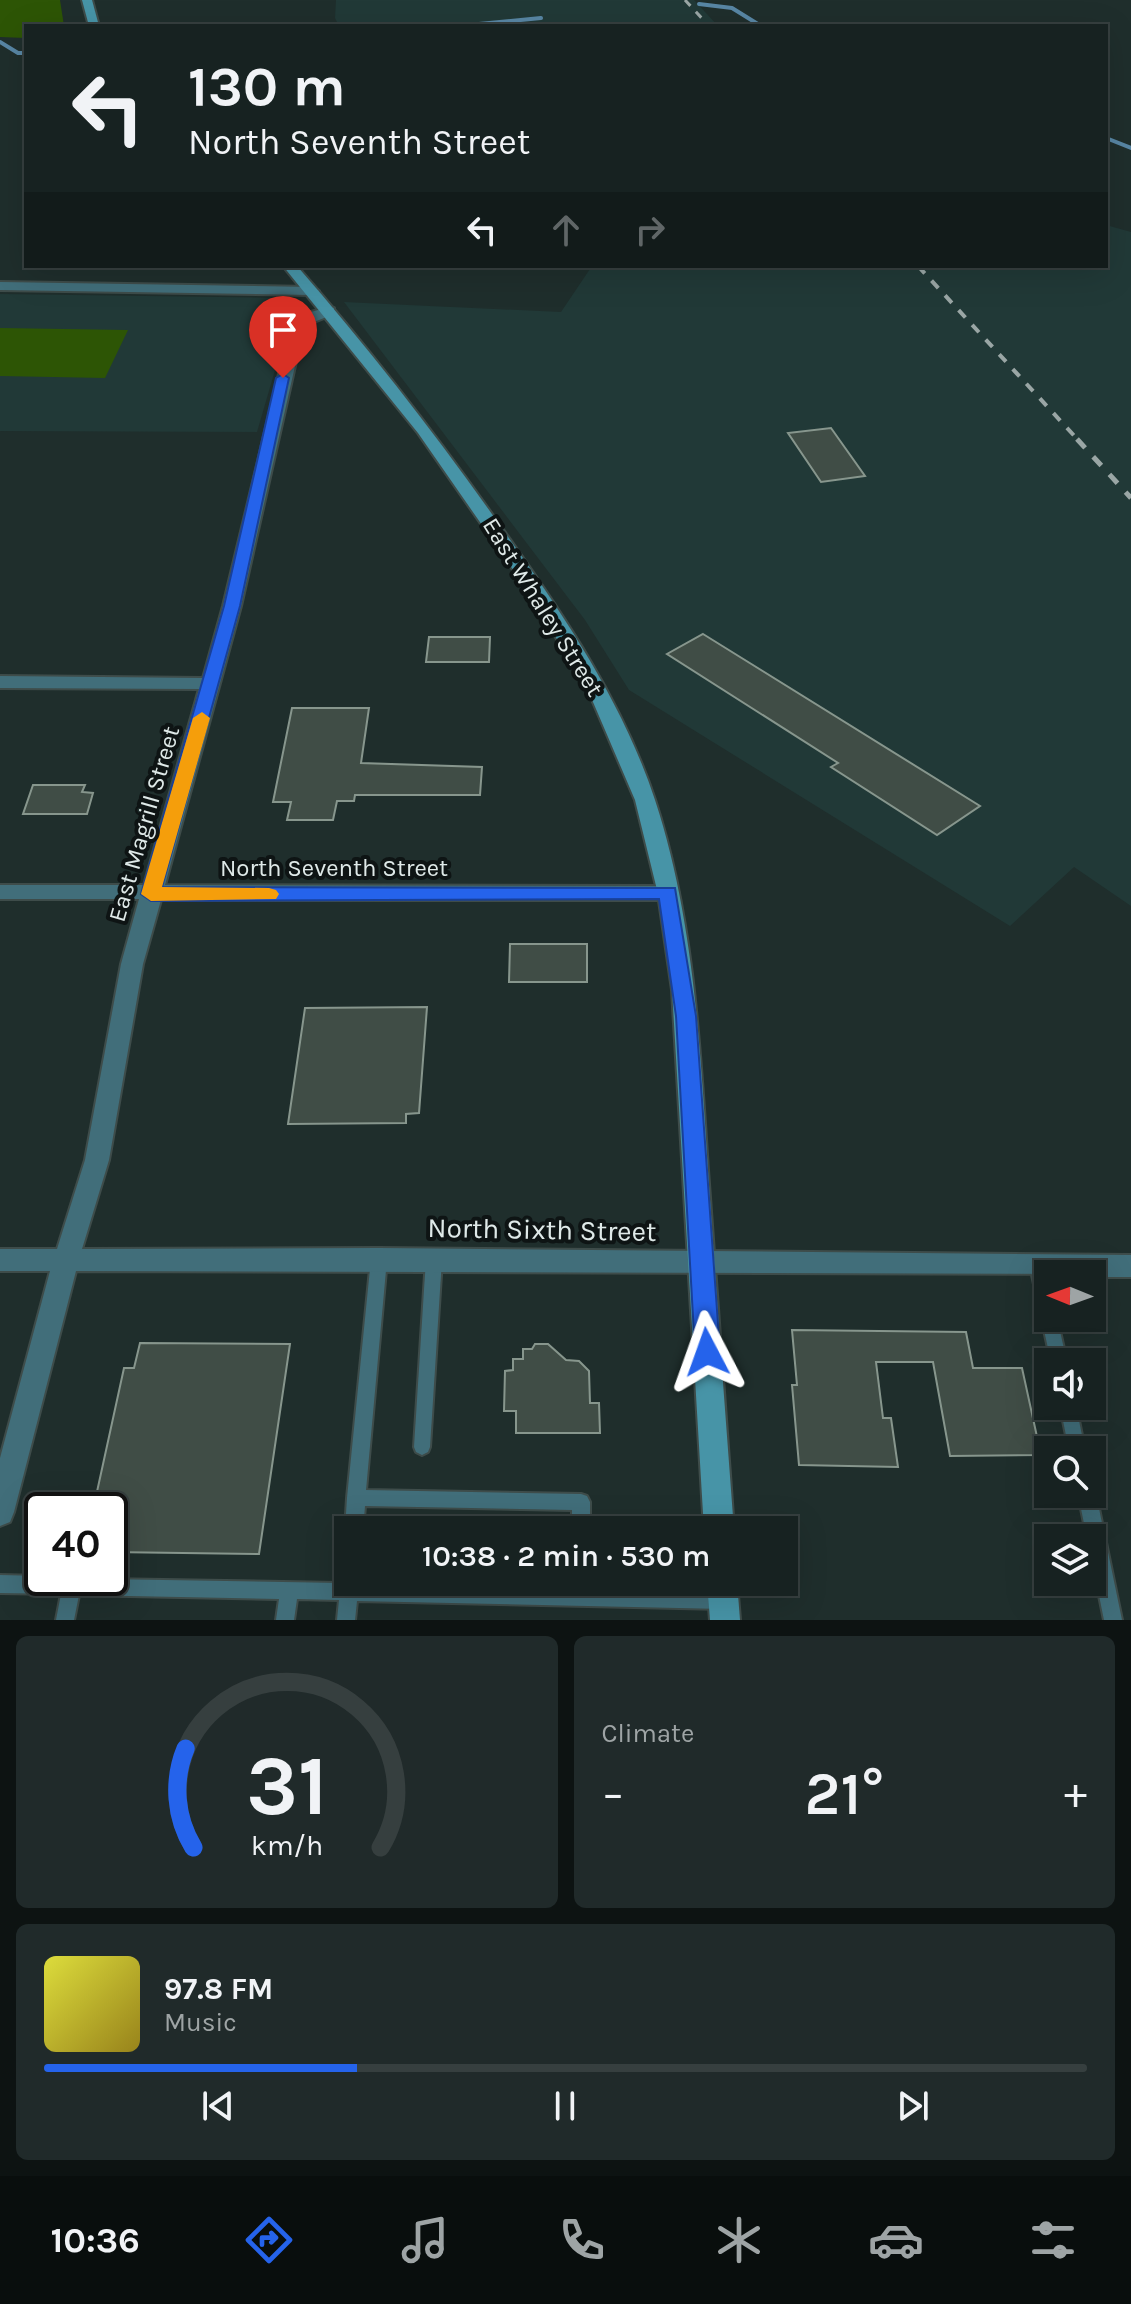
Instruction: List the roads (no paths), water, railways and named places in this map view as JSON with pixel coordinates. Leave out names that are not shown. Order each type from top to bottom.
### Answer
[{"type":"street","points":[[87,0],[93,24]]},
{"type":"street","name":"East Whaley Street","points":[[292,268],[428,433],[529,577],[574,649],[632,764],[645,801],[668,893],[686,1016],[718,1516]]},
{"type":"street","points":[[0,286],[312,291]]},
{"type":"street","name":"East Magrill Street","points":[[0,1512],[66,1260],[84,1208],[102,1138],[120,1022],[151,894],[211,684],[297,327],[303,319],[329,311]]},
{"type":"street","points":[[0,682],[211,684]]},
{"type":"street","name":"North Seventh Street","points":[[0,892],[668,893]]},
{"type":"street","name":"North Sixth Street","points":[[0,1260],[434,1259],[1034,1266]]},
{"type":"street","name":"North Sixth Street","points":[[1106,1266],[1131,1266]]},
{"type":"lane","points":[[355,1516],[379,1259]]},
{"type":"lane","points":[[422,1447],[434,1259]]},
{"type":"lane","points":[[356,1498],[581,1502],[581,1516]]},
{"type":"lane","points":[[1090,1508],[1113,1620]]},
{"type":"lane","points":[[0,1584],[24,1585]]},
{"type":"lane","points":[[128,1587],[289,1591],[334,1588]]},
{"type":"lane","points":[[285,1620],[289,1591]]},
{"type":"lane","points":[[65,1620],[70,1596]]},
{"type":"lane","points":[[346,1620],[348,1596]]},
{"type":"lane","points":[[659,1596],[724,1601]]},
{"type":"waterway","points":[[699,4],[732,8],[758,24]]},
{"type":"waterway","points":[[479,24],[541,18]]},
{"type":"waterway","points":[[0,42],[18,53],[24,53]]},
{"type":"waterway","points":[[1108,139],[1131,148]]},
{"type":"railway","points":[[685,0],[707,24]]},
{"type":"railway","points":[[920,268],[1079,441]]},
{"type":"railway","points":[[1077,439],[1131,498]]}]
